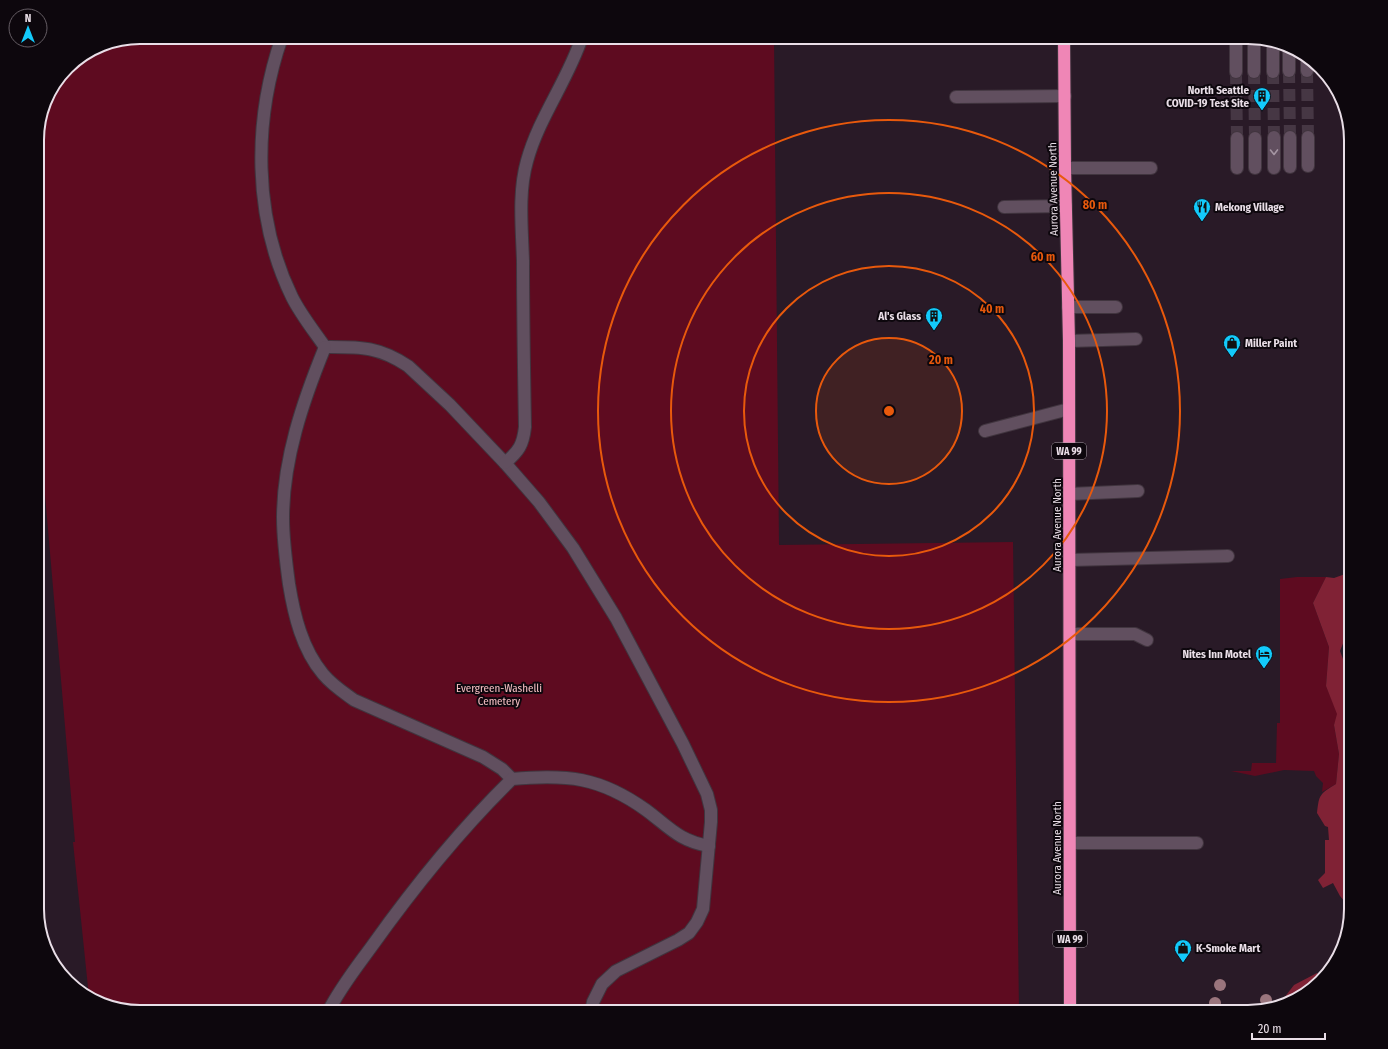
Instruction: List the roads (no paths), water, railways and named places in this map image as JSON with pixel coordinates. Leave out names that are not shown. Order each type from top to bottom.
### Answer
[{"type":"highway","name":"Aurora Avenue North","points":[[1064,44],[1069,341],[1070,1005]]},
{"type":"lane","points":[[280,44],[270,75],[263,127],[262,156],[266,209],[270,236],[283,277],[292,297],[302,316],[325,347]]},
{"type":"lane","points":[[506,463],[518,451],[525,427],[522,243],[522,192],[524,176],[531,149],[567,74],[579,44]]},
{"type":"lane","points":[[1236,44],[1236,72]]},
{"type":"lane","points":[[1254,44],[1254,72]]},
{"type":"lane","points":[[1273,47],[1273,72]]},
{"type":"lane","points":[[1289,54],[1289,71]]},
{"type":"lane","points":[[1307,65],[1307,71]]},
{"type":"lane","points":[[956,97],[1065,96]]},
{"type":"lane","points":[[1274,137],[1274,168]]},
{"type":"lane","points":[[1290,137],[1290,167]]},
{"type":"lane","points":[[1308,137],[1308,166]]},
{"type":"lane","points":[[1237,138],[1237,168]]},
{"type":"lane","points":[[1255,138],[1255,168]]},
{"type":"lane","points":[[1065,168],[1151,168]]},
{"type":"lane","points":[[1004,207],[1066,206]]},
{"type":"lane","points":[[1068,307],[1116,307]]},
{"type":"lane","points":[[1069,341],[1136,339]]},
{"type":"lane","points":[[325,347],[364,348],[379,351],[395,357],[426,382],[506,463],[539,502],[573,548],[616,618],[683,744],[707,794],[711,810],[709,846],[703,908],[697,922],[688,933],[678,940],[616,971],[602,984],[592,1005]]},
{"type":"lane","points":[[325,347],[307,393],[296,431],[289,461],[284,504],[284,544],[287,571],[297,621],[305,642],[313,660],[323,674],[338,689],[354,700],[482,756],[502,769],[512,779]]},
{"type":"lane","points":[[985,431],[1068,409]]},
{"type":"lane","points":[[1069,494],[1138,491]]},
{"type":"lane","points":[[1070,560],[1228,556]]},
{"type":"lane","points":[[1070,634],[1135,634],[1147,640]]},
{"type":"lane","points":[[332,1005],[349,978],[379,936],[421,881],[467,825],[512,779],[554,777],[578,779],[598,784],[616,791],[633,801],[684,839],[695,844],[709,846]]},
{"type":"lane","points":[[1070,843],[1197,843]]},
{"type":"tunnel","points":[[1289,71],[1290,137]]},
{"type":"tunnel","points":[[1307,71],[1308,137]]},
{"type":"tunnel","points":[[1236,72],[1237,138]]},
{"type":"tunnel","points":[[1254,72],[1255,138]]},
{"type":"tunnel","points":[[1273,72],[1274,137]]},
{"type":"place","name":"North Seattle COVID-19 Test Site","points":[[1262,111]]},
{"type":"place","name":"Mekong Village","points":[[1202,222]]},
{"type":"place","name":"Al's Glass","points":[[934,331]]},
{"type":"place","name":"Miller Paint","points":[[1232,358]]},
{"type":"place","name":"Nites Inn Motel","points":[[1264,669]]},
{"type":"place","name":"K-Smoke Mart","points":[[1183,963]]},
{"type":"park label","name":"Evergreen-Washelli Cemetery","points":[[499,694]]}]
